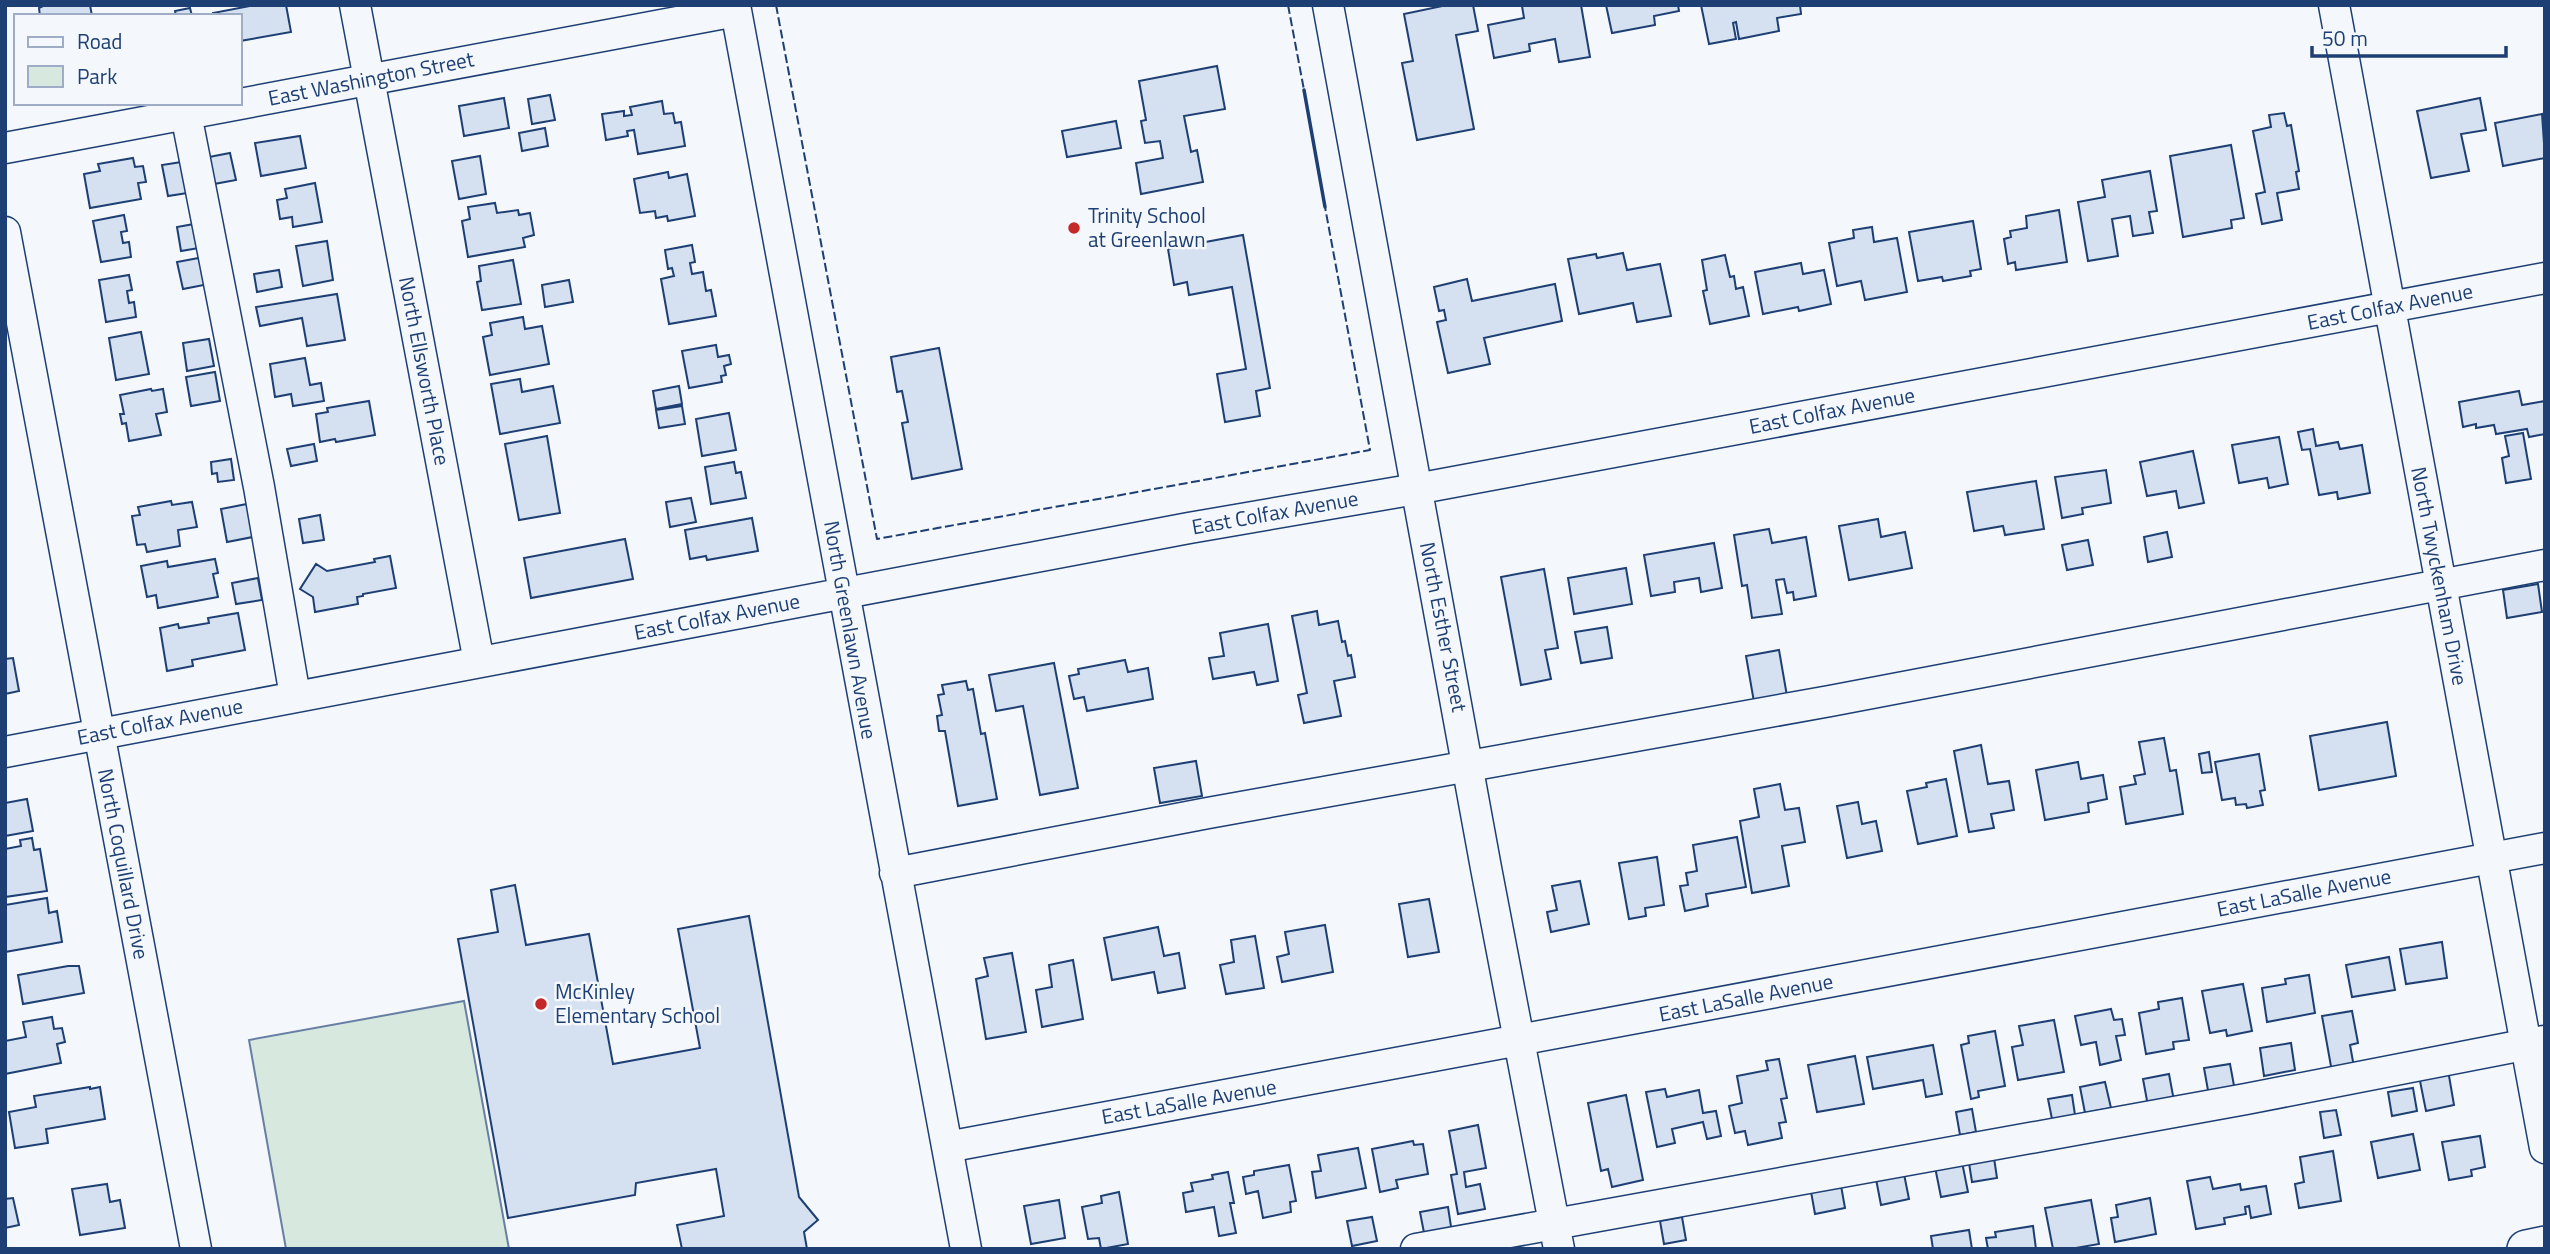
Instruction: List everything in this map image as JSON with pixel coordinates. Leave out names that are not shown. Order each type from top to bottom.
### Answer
[{"type":"main road","points":[[2526,1249],[2545,1245]]},
{"type":"street","name":"North Ellsworth Place","points":[[355,5],[479,662]]},
{"type":"street","name":"North Esther Street","points":[[1328,5],[1557,1236]]},
{"type":"street","name":"North Twyckenham Drive","points":[[2334,5],[2492,858],[2535,1042],[2545,1147]]},
{"type":"street","name":"East Washington Street","points":[[242,104],[736,8]]},
{"type":"street","name":"North Greenlawn Avenue","points":[[736,8],[966,1249]]},
{"type":"street","name":"East Washington Street","points":[[5,148],[234,105]]},
{"type":"street","points":[[186,114],[259,487],[295,696]]},
{"type":"street","name":"North Coquillard Drive","points":[[5,232],[196,1249]]},
{"type":"street","name":"East Colfax Avenue","points":[[5,752],[1189,528],[1416,489],[2545,278]]},
{"type":"street","points":[[895,873],[2545,565]]},
{"type":"street","name":"East LaSalle Avenue","points":[[947,1147],[2545,848]]},
{"type":"street","points":[[1416,1249],[1557,1236],[2535,1042]]},
{"type":"green space","points":[[464,1001],[509,1249],[286,1249],[249,1040]]},
{"type":"building","points":[[45,5],[90,5],[92,14],[40,14],[39,8]]},
{"type":"building","points":[[255,5],[286,5],[291,32],[242,41],[242,14],[213,13]]},
{"type":"building","points":[[1447,5],[1473,5],[1478,31],[1456,35],[1474,129],[1417,140],[1402,63],[1413,61],[1404,14]]},
{"type":"building","points":[[1581,5],[1590,57],[1559,62],[1555,39],[1529,44],[1530,51],[1494,58],[1488,25],[1524,18],[1522,6]]},
{"type":"building","points":[[1606,5],[1678,5],[1679,11],[1654,16],[1655,25],[1612,33]]},
{"type":"building","points":[[1701,5],[1800,5],[1801,14],[1777,18],[1779,31],[1739,39],[1736,22],[1733,23],[1736,39],[1709,44]]},
{"type":"building","points":[[190,8],[192,14],[176,14],[175,11]]},
{"type":"building","points":[[1217,66],[1225,109],[1184,116],[1191,152],[1197,150],[1203,182],[1141,194],[1136,163],[1163,158],[1160,141],[1145,143],[1141,121],[1146,120],[1139,81]]},
{"type":"building","points":[[550,95],[555,120],[532,124],[528,99]]},
{"type":"building","points":[[504,98],[509,128],[464,136],[459,106]]},
{"type":"building","points":[[2480,98],[2486,130],[2461,134],[2469,171],[2431,178],[2417,111]]},
{"type":"building","points":[[662,101],[664,114],[673,113],[675,123],[681,122],[685,146],[638,154],[634,130],[627,131],[628,136],[606,140],[602,114],[624,111],[624,116],[632,115],[630,107]]},
{"type":"building","points":[[2284,113],[2287,126],[2291,125],[2299,171],[2296,172],[2299,189],[2277,193],[2282,220],[2262,224],[2256,194],[2265,192],[2253,131],[2271,127],[2269,115]]},
{"type":"building","points":[[2542,114],[2545,158],[2503,166],[2495,123]]},
{"type":"building","points":[[1116,121],[1121,148],[1067,157],[1062,131]]},
{"type":"building","points":[[545,128],[548,146],[522,151],[519,133]]},
{"type":"building","points":[[300,136],[306,168],[261,176],[255,143]]},
{"type":"building","points":[[2231,145],[2244,218],[2231,220],[2232,228],[2183,237],[2170,156]]},
{"type":"building","points":[[230,153],[236,180],[214,184],[209,157]]},
{"type":"building","points":[[480,156],[486,194],[459,199],[452,161]]},
{"type":"building","points":[[133,158],[135,167],[143,166],[146,182],[138,183],[141,199],[90,208],[84,174],[100,171],[98,164]]},
{"type":"building","points":[[188,161],[194,192],[168,196],[162,165]]},
{"type":"building","points":[[2150,171],[2157,211],[2149,212],[2153,233],[2133,236],[2130,216],[2112,219],[2118,256],[2088,261],[2078,202],[2105,197],[2102,180]]},
{"type":"building","points":[[668,172],[669,178],[687,174],[695,216],[668,221],[667,216],[656,218],[655,211],[640,213],[634,179]]},
{"type":"building","points":[[315,183],[322,222],[293,227],[292,217],[280,219],[277,200],[287,198],[285,189]]},
{"type":"building","points":[[495,203],[497,213],[518,210],[519,215],[530,213],[534,235],[523,238],[525,247],[468,257],[462,221],[470,219],[468,207]]},
{"type":"building","points":[[2059,210],[2067,262],[2016,270],[2015,262],[2008,264],[2004,239],[2011,237],[2010,231],[2027,228],[2026,216]]},
{"type":"building","points":[[124,215],[127,231],[121,232],[123,243],[129,242],[131,257],[101,262],[93,221]]},
{"type":"building","points":[[1973,221],[1981,269],[1970,271],[1971,276],[1943,281],[1942,277],[1918,281],[1909,232]]},
{"type":"building","points":[[194,224],[199,248],[181,251],[177,227]]},
{"type":"building","points":[[1872,227],[1874,242],[1897,238],[1907,292],[1865,300],[1861,281],[1837,286],[1829,243],[1854,238],[1853,230]]},
{"type":"building","points":[[1243,235],[1270,388],[1256,391],[1260,416],[1225,422],[1217,374],[1246,369],[1232,287],[1189,295],[1187,282],[1174,285],[1168,249]]},
{"type":"building","points":[[327,241],[333,280],[303,286],[296,246]]},
{"type":"building","points":[[692,245],[695,262],[690,263],[692,274],[703,272],[706,291],[711,290],[716,316],[669,324],[661,279],[674,276],[672,268],[668,269],[665,250]]},
{"type":"building","points":[[1623,253],[1627,270],[1660,264],[1671,316],[1637,322],[1633,303],[1579,314],[1568,259],[1596,254],[1597,258]]},
{"type":"building","points":[[1725,255],[1736,289],[1743,287],[1749,316],[1710,324],[1703,291],[1707,290],[1702,260]]},
{"type":"building","points":[[204,257],[209,284],[183,289],[177,262]]},
{"type":"building","points":[[513,260],[521,304],[482,310],[477,282],[481,281],[479,266]]},
{"type":"building","points":[[1801,263],[1803,274],[1824,270],[1831,304],[1799,311],[1798,307],[1763,314],[1755,272]]},
{"type":"building","points":[[279,270],[282,287],[257,292],[254,274]]},
{"type":"building","points":[[129,275],[132,290],[127,291],[129,303],[134,302],[136,317],[106,322],[99,280]]},
{"type":"building","points":[[1467,279],[1472,301],[1555,284],[1562,321],[1484,338],[1490,364],[1448,373],[1437,322],[1446,320],[1444,310],[1439,311],[1434,287]]},
{"type":"building","points":[[569,280],[573,302],[545,307],[542,285]]},
{"type":"building","points":[[337,294],[345,340],[307,346],[302,318],[260,326],[256,307]]},
{"type":"building","points":[[523,317],[525,329],[542,326],[549,364],[490,375],[483,337],[492,335],[490,323]]},
{"type":"building","points":[[141,332],[149,374],[116,380],[109,338]]},
{"type":"building","points":[[209,339],[214,366],[187,371],[183,343]]},
{"type":"building","points":[[716,345],[718,357],[729,355],[731,364],[724,366],[726,375],[721,376],[722,382],[689,388],[682,351]]},
{"type":"building","points":[[939,348],[962,469],[912,479],[902,423],[908,422],[902,391],[897,392],[891,357]]},
{"type":"building","points":[[305,358],[310,385],[321,383],[324,401],[293,406],[291,394],[275,397],[270,364]]},
{"type":"building","points":[[215,372],[220,401],[191,406],[186,377]]},
{"type":"building","points":[[520,379],[522,392],[553,386],[560,423],[500,434],[491,384]]},
{"type":"building","points":[[679,386],[682,404],[656,409],[653,391]]},
{"type":"building","points":[[163,389],[167,412],[156,414],[161,435],[129,441],[126,423],[122,424],[120,414],[124,414],[120,395]]},
{"type":"building","points":[[2519,391],[2522,405],[2545,401],[2545,434],[2529,437],[2527,429],[2496,434],[2494,425],[2476,428],[2476,424],[2463,427],[2459,402]]},
{"type":"building","points":[[369,401],[375,435],[320,442],[316,414],[328,412],[327,408]]},
{"type":"building","points":[[682,406],[685,424],[659,428],[656,410]]},
{"type":"building","points":[[729,413],[736,450],[702,456],[696,419]]},
{"type":"building","points":[[2313,429],[2316,446],[2338,442],[2340,449],[2362,445],[2370,493],[2338,499],[2337,492],[2319,495],[2310,449],[2302,450],[2298,432]]},
{"type":"building","points":[[2523,433],[2531,479],[2506,483],[2502,458],[2509,456],[2505,436]]},
{"type":"building","points":[[547,436],[560,513],[519,520],[505,444]]},
{"type":"building","points":[[2279,437],[2288,484],[2269,488],[2267,478],[2239,483],[2232,445]]},
{"type":"building","points":[[314,444],[317,461],[291,466],[287,449]]},
{"type":"building","points":[[2193,451],[2204,503],[2179,508],[2176,491],[2147,496],[2140,462]]},
{"type":"building","points":[[231,459],[234,480],[218,482],[217,473],[212,474],[211,462]]},
{"type":"building","points":[[734,462],[736,473],[741,472],[746,498],[711,504],[705,467]]},
{"type":"building","points":[[2106,470],[2111,503],[2082,508],[2083,514],[2062,518],[2055,477]]},
{"type":"building","points":[[2036,481],[2044,529],[2005,535],[2003,526],[1974,531],[1967,492]]},
{"type":"building","points":[[691,498],[696,522],[670,527],[666,502]]},
{"type":"building","points":[[171,501],[172,505],[192,502],[197,527],[178,530],[180,546],[147,552],[145,544],[137,545],[132,516],[140,515],[138,507]]},
{"type":"building","points":[[252,503],[258,536],[227,542],[221,509]]},
{"type":"building","points":[[320,515],[324,540],[303,543],[299,519]]},
{"type":"building","points":[[752,518],[758,551],[707,560],[706,556],[690,559],[685,530]]},
{"type":"building","points":[[1878,519],[1881,537],[1905,532],[1912,568],[1849,580],[1839,526]]},
{"type":"building","points":[[1769,529],[1772,543],[1806,537],[1816,596],[1794,600],[1793,592],[1787,593],[1784,579],[1776,580],[1782,614],[1752,618],[1747,585],[1742,586],[1734,535]]},
{"type":"building","points":[[2167,532],[2172,557],[2148,562],[2144,537]]},
{"type":"building","points":[[625,539],[633,579],[531,598],[524,558]]},
{"type":"building","points":[[2088,540],[2093,565],[2067,570],[2062,545]]},
{"type":"building","points":[[1714,543],[1722,588],[1701,592],[1699,578],[1674,582],[1675,592],[1651,596],[1644,555]]},
{"type":"building","points":[[390,556],[396,588],[363,594],[357,597],[358,604],[315,612],[313,597],[300,589],[316,564],[327,571],[375,562],[374,559]]},
{"type":"building","points":[[215,559],[218,573],[213,574],[218,597],[158,608],[156,595],[147,597],[141,566],[167,561],[168,567]]},
{"type":"building","points":[[1626,568],[1632,604],[1574,614],[1568,578]]},
{"type":"building","points":[[1544,569],[1558,648],[1545,650],[1551,679],[1521,685],[1501,577]]},
{"type":"building","points":[[258,578],[262,600],[236,604],[232,583]]},
{"type":"building","points":[[2538,584],[2542,612],[2507,618],[2503,590]]},
{"type":"building","points":[[1317,611],[1319,625],[1338,621],[1342,642],[1345,641],[1348,656],[1351,655],[1355,677],[1334,681],[1341,716],[1304,723],[1298,695],[1307,693],[1292,616]]},
{"type":"building","points":[[238,613],[245,650],[192,660],[193,666],[167,671],[160,628],[178,624],[179,628],[209,623],[208,618]]},
{"type":"building","points":[[1268,624],[1278,681],[1257,685],[1254,672],[1213,679],[1209,658],[1224,656],[1220,633]]},
{"type":"building","points":[[1607,627],[1612,658],[1581,663],[1575,632]]},
{"type":"building","points":[[1779,650],[1787,696],[1754,702],[1746,656]]},
{"type":"building","points":[[13,658],[19,691],[5,694],[5,659]]},
{"type":"building","points":[[1125,660],[1128,672],[1148,668],[1153,699],[1087,711],[1084,697],[1074,699],[1069,676],[1079,674],[1078,669]]},
{"type":"building","points":[[1054,663],[1078,788],[1040,795],[1023,706],[996,711],[989,675]]},
{"type":"building","points":[[966,681],[968,690],[973,689],[981,734],[985,733],[997,799],[958,806],[945,731],[939,731],[937,716],[942,715],[938,695],[944,694],[942,685]]},
{"type":"building","points":[[2387,722],[2396,776],[2319,790],[2310,736]]},
{"type":"building","points":[[2164,738],[2170,771],[2176,770],[2183,814],[2126,824],[2120,787],[2136,784],[2134,776],[2145,774],[2139,742]]},
{"type":"building","points":[[1981,745],[1988,784],[2009,781],[2014,810],[1991,814],[1994,828],[1969,832],[1954,751]]},
{"type":"building","points":[[2209,752],[2212,772],[2202,773],[2199,754]]},
{"type":"building","points":[[2259,754],[2265,790],[2260,791],[2263,805],[2247,808],[2246,804],[2236,805],[2235,798],[2222,800],[2215,762]]},
{"type":"building","points":[[1196,761],[1202,796],[1160,803],[1154,768]]},
{"type":"building","points":[[2078,762],[2081,779],[2103,775],[2107,799],[2088,803],[2089,812],[2045,820],[2036,770]]},
{"type":"building","points":[[1946,779],[1957,836],[1918,844],[1907,791]]},
{"type":"building","points":[[1780,784],[1785,810],[1799,808],[1805,842],[1782,846],[1789,886],[1752,893],[1740,821],[1759,817],[1754,789]]},
{"type":"building","points":[[27,799],[33,831],[5,836],[5,803]]},
{"type":"building","points":[[1858,802],[1862,824],[1876,821],[1882,851],[1847,858],[1837,806]]},
{"type":"building","points":[[1737,837],[1746,887],[1706,894],[1708,906],[1685,911],[1680,886],[1688,885],[1686,873],[1697,871],[1693,845]]},
{"type":"building","points":[[32,838],[34,850],[40,849],[47,891],[5,897],[5,849],[21,846],[20,840]]},
{"type":"building","points":[[1657,857],[1664,905],[1645,908],[1646,916],[1629,919],[1619,863]]},
{"type":"building","points":[[1580,881],[1589,924],[1551,932],[1547,912],[1557,910],[1552,886]]},
{"type":"building","name":"McKinley Elementary School","points":[[515,885],[526,945],[589,934],[613,1064],[700,1048],[678,929],[749,916],[799,1197],[818,1220],[804,1232],[807,1249],[682,1249],[677,1225],[724,1216],[716,1169],[636,1183],[635,1195],[508,1218],[458,939],[498,932],[491,890]]},
{"type":"building","points":[[47,898],[49,913],[57,911],[62,942],[5,952],[5,905]]},
{"type":"building","points":[[1429,899],[1439,952],[1408,957],[1399,904]]},
{"type":"building","points":[[1325,925],[1333,972],[1282,982],[1277,957],[1289,954],[1285,932]]},
{"type":"building","points":[[1158,927],[1164,956],[1179,953],[1185,988],[1158,993],[1154,972],[1112,980],[1104,938]]},
{"type":"building","points":[[1255,936],[1264,988],[1226,994],[1220,965],[1234,962],[1231,940]]},
{"type":"building","points":[[2442,942],[2447,978],[2406,984],[2400,949]]},
{"type":"building","points":[[1012,953],[1026,1032],[986,1039],[976,979],[988,976],[984,958]]},
{"type":"building","points":[[2389,957],[2395,990],[2352,997],[2346,965]]},
{"type":"building","points":[[1073,960],[1083,1019],[1042,1027],[1036,990],[1052,987],[1049,965]]},
{"type":"building","points":[[79,966],[84,993],[23,1004],[18,975]]},
{"type":"building","points":[[2309,975],[2315,1013],[2267,1022],[2262,988],[2286,984],[2285,979]]},
{"type":"building","points":[[2243,984],[2252,1031],[2227,1036],[2226,1030],[2210,1033],[2202,991]]},
{"type":"building","points":[[2182,998],[2189,1040],[2173,1042],[2174,1049],[2146,1054],[2139,1013],[2159,1009],[2158,1002]]},
{"type":"building","points":[[2111,1009],[2114,1020],[2122,1019],[2125,1035],[2116,1036],[2121,1060],[2100,1065],[2096,1042],[2081,1045],[2075,1016]]},
{"type":"building","points":[[2352,1011],[2358,1043],[2350,1045],[2354,1067],[2332,1072],[2322,1016]]},
{"type":"building","points":[[52,1017],[54,1029],[62,1028],[65,1042],[57,1044],[61,1063],[5,1074],[5,1041],[26,1037],[23,1022]]},
{"type":"building","points":[[2054,1020],[2064,1072],[2018,1080],[2012,1047],[2023,1045],[2019,1026]]},
{"type":"building","points":[[1995,1031],[2005,1086],[1978,1091],[1979,1097],[1971,1099],[1961,1045],[1969,1043],[1968,1036]]},
{"type":"building","points":[[2291,1043],[2295,1070],[2264,1076],[2260,1048]]},
{"type":"building","points":[[1933,1045],[1942,1094],[1926,1097],[1923,1080],[1873,1089],[1867,1057]]},
{"type":"building","points":[[1855,1056],[1864,1104],[1817,1112],[1808,1065]]},
{"type":"building","points":[[1779,1059],[1787,1098],[1781,1099],[1786,1122],[1779,1123],[1782,1138],[1748,1145],[1745,1131],[1735,1133],[1729,1106],[1742,1103],[1737,1076],[1768,1070],[1766,1061]]},
{"type":"building","points":[[2230,1064],[2235,1091],[2209,1096],[2204,1068]]},
{"type":"building","points":[[2448,1070],[2454,1105],[2426,1111],[2419,1076]]},
{"type":"building","points":[[2169,1074],[2174,1101],[2148,1106],[2143,1079]]},
{"type":"building","points":[[2105,1082],[2111,1108],[2085,1113],[2080,1087]]},
{"type":"building","points":[[100,1087],[105,1119],[46,1129],[48,1143],[15,1148],[9,1112],[36,1107],[34,1096]]},
{"type":"building","points":[[2413,1088],[2417,1111],[2392,1116],[2388,1092]]},
{"type":"building","points":[[1665,1089],[1667,1097],[1699,1090],[1703,1113],[1716,1111],[1721,1136],[1707,1139],[1703,1122],[1672,1129],[1675,1143],[1657,1147],[1646,1092]]},
{"type":"building","points":[[1626,1095],[1643,1180],[1612,1187],[1608,1169],[1601,1171],[1588,1103]]},
{"type":"building","points":[[2072,1095],[2075,1115],[2052,1119],[2048,1099]]},
{"type":"building","points":[[1972,1109],[1976,1132],[1960,1135],[1956,1112]]},
{"type":"building","points":[[2336,1110],[2341,1135],[2324,1138],[2320,1112]]},
{"type":"building","points":[[1478,1125],[1486,1168],[1464,1172],[1466,1187],[1480,1184],[1485,1209],[1458,1214],[1451,1175],[1457,1174],[1449,1131]]},
{"type":"building","points":[[2413,1134],[2420,1170],[2378,1178],[2371,1142]]},
{"type":"building","points":[[2480,1136],[2485,1167],[2471,1170],[2472,1176],[2449,1180],[2442,1142]]},
{"type":"building","points":[[1413,1141],[1414,1145],[1423,1144],[1428,1174],[1396,1180],[1398,1188],[1380,1192],[1372,1149]]},
{"type":"building","points":[[1358,1148],[1366,1188],[1316,1198],[1312,1172],[1321,1171],[1318,1155]]},
{"type":"building","points":[[2333,1151],[2341,1201],[2299,1208],[2295,1184],[2304,1182],[2300,1157]]},
{"type":"building","points":[[1994,1158],[1997,1178],[1972,1182],[1969,1163]]},
{"type":"building","points":[[1962,1162],[1968,1192],[1941,1197],[1935,1167]]},
{"type":"building","points":[[1289,1165],[1296,1201],[1290,1202],[1291,1212],[1263,1218],[1258,1191],[1246,1194],[1243,1177],[1254,1175],[1254,1171]]},
{"type":"building","points":[[1228,1172],[1236,1233],[1219,1236],[1214,1207],[1186,1212],[1183,1193],[1193,1191],[1191,1183],[1213,1179],[1212,1175]]},
{"type":"building","points":[[1904,1174],[1909,1199],[1881,1205],[1876,1179]]},
{"type":"building","points":[[2210,1177],[2213,1189],[2240,1184],[2241,1190],[2266,1186],[2271,1214],[2251,1218],[2249,1206],[2245,1207],[2246,1214],[2224,1218],[2225,1224],[2196,1229],[2187,1181]]},
{"type":"building","points":[[1840,1180],[1845,1208],[1815,1214],[1810,1186]]},
{"type":"building","points":[[107,1184],[110,1202],[120,1200],[125,1228],[80,1235],[72,1189]]},
{"type":"building","points":[[1119,1192],[1128,1244],[1101,1249],[1099,1238],[1088,1239],[1082,1207],[1102,1203],[1101,1196]]},
{"type":"building","points":[[13,1198],[19,1225],[5,1228],[5,1199]]},
{"type":"building","points":[[2150,1198],[2156,1234],[2115,1242],[2111,1218],[2118,1217],[2116,1205]]},
{"type":"building","points":[[1059,1200],[1065,1238],[1031,1244],[1024,1206]]},
{"type":"building","points":[[2091,1200],[2099,1244],[2053,1249],[2045,1208]]},
{"type":"building","points":[[1448,1207],[1452,1233],[1425,1238],[1420,1212]]},
{"type":"building","points":[[1372,1217],[1377,1241],[1352,1246],[1347,1221]]},
{"type":"building","points":[[1682,1217],[1686,1240],[1664,1244],[1660,1221]]},
{"type":"building","points":[[2033,1226],[2036,1249],[1988,1249],[1986,1238],[1996,1237],[1995,1232]]},
{"type":"building","points":[[1969,1230],[1972,1249],[1933,1249],[1931,1236]]},
{"type":"fence","points":[[776,5],[877,539],[1370,450],[1325,207]]},
{"type":"fence","points":[[1288,5],[1304,90]]},
{"type":"wall","points":[[1304,90],[1325,207]]},
{"type":"place","name":"Trinity School at Greenlawn","points":[[1074,228]]},
{"type":"place","name":"McKinley Elementary School","points":[[541,1004]]}]
